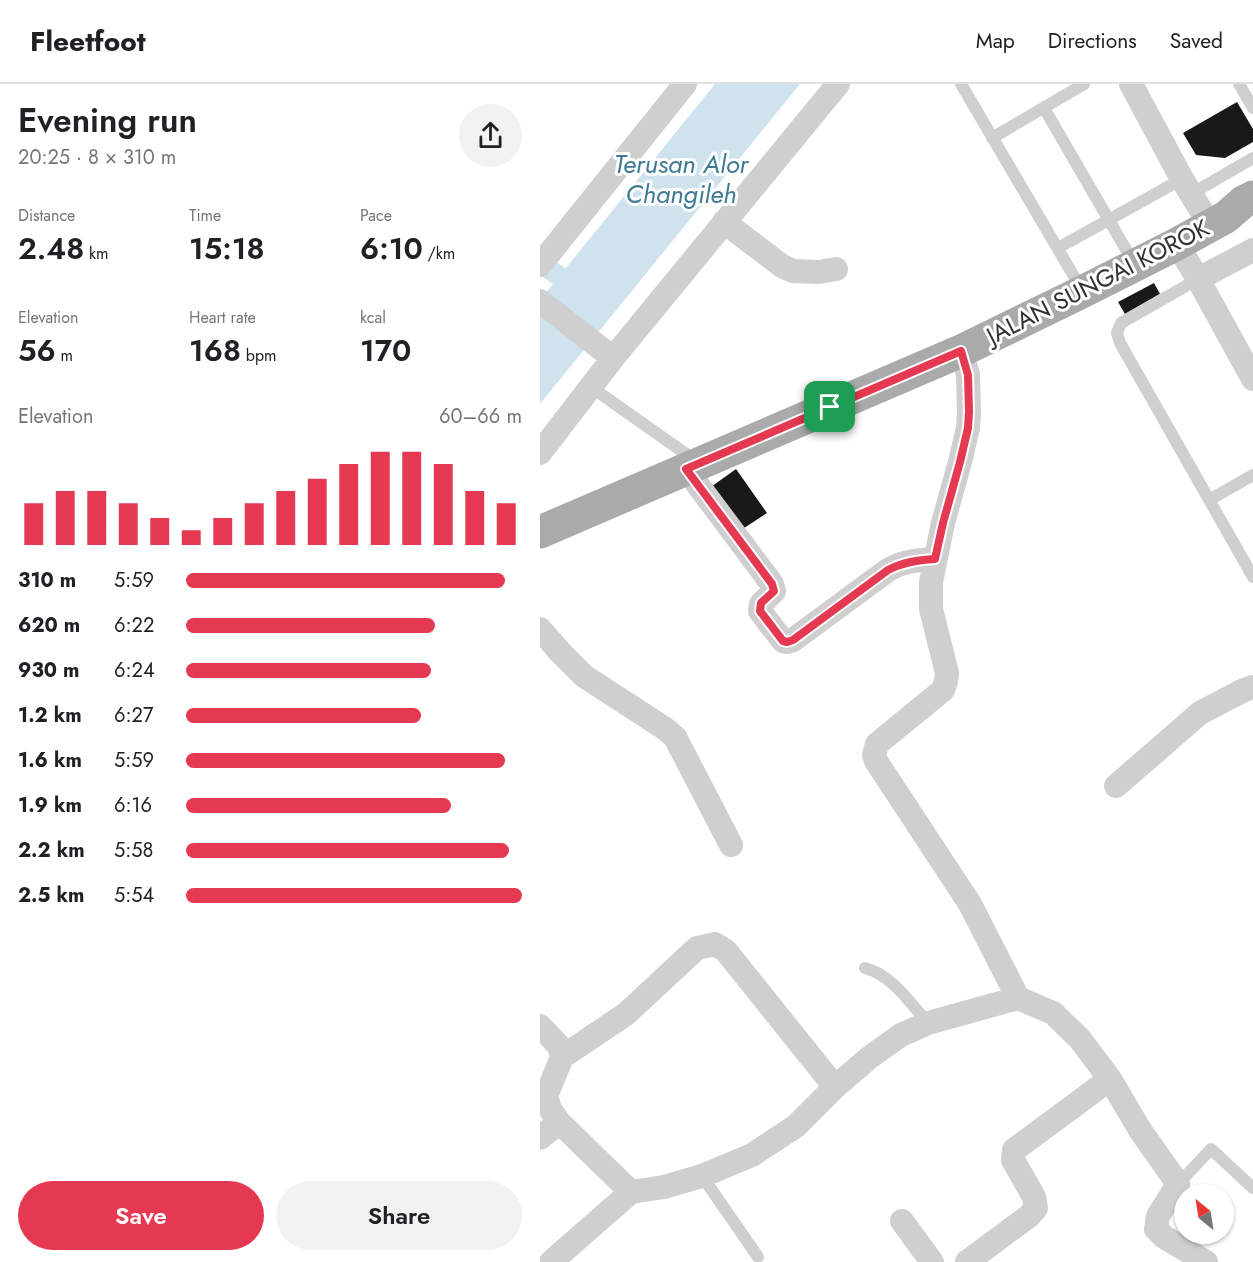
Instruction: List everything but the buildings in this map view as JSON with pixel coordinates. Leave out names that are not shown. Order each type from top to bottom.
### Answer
[{"type":"main road","name":"JALAN SUNGAI KOROK","points":[[540,532],[961,351],[1230,217],[1243,202],[1253,197]]},
{"type":"street","points":[[547,256],[685,84]]},
{"type":"street","points":[[540,453],[591,387],[606,353],[724,222],[838,84]]},
{"type":"street","points":[[1131,84],[1186,186],[1230,217]]},
{"type":"street","points":[[724,222],[782,266],[794,271],[819,272],[836,269]]},
{"type":"street","points":[[1177,243],[1246,352],[1253,379]]},
{"type":"street","points":[[1198,279],[1253,250]]},
{"type":"street","points":[[540,301],[606,353]]},
{"type":"street","points":[[961,351],[968,375],[968,428],[943,523],[931,582],[931,609],[946,681],[943,690],[877,744],[874,754],[876,761],[970,904],[1018,998]]},
{"type":"street","points":[[693,466],[772,584],[774,591],[761,603],[760,611],[783,641],[793,640],[898,564],[935,559]]},
{"type":"street","points":[[540,629],[584,676],[675,737],[731,844]]},
{"type":"street","points":[[1116,786],[1200,713],[1250,695]]},
{"type":"street","points":[[631,1192],[559,1122],[550,1109],[546,1096],[562,1057],[626,1014],[697,948],[715,944],[726,951],[835,1087]]},
{"type":"street","points":[[550,1262],[631,1192],[664,1187],[702,1176],[752,1155],[796,1126],[835,1087],[870,1057],[901,1035],[928,1023],[1018,998],[1053,1013],[1079,1038],[1110,1079],[1145,1138],[1178,1184]]},
{"type":"street","points":[[540,1026],[559,1046],[562,1057]]},
{"type":"street","points":[[967,1262],[1029,1216],[1036,1208],[1034,1197],[1013,1160],[1014,1150],[1110,1079]]},
{"type":"street","points":[[540,1138],[559,1122]]},
{"type":"street","points":[[1174,1190],[1158,1216],[1156,1229],[1194,1259]]},
{"type":"street","points":[[902,1221],[932,1262]]},
{"type":"lane","points":[[961,84],[1082,292]]},
{"type":"lane","points":[[992,138],[1084,84]]},
{"type":"lane","points":[[1239,84],[1253,108]]},
{"type":"lane","points":[[1044,108],[1136,265]]},
{"type":"lane","points":[[1058,248],[1108,219],[1253,158]]},
{"type":"lane","points":[[1198,279],[1121,323],[1117,333],[1120,343],[1253,577]]},
{"type":"lane","points":[[591,387],[693,466]]},
{"type":"lane","points":[[1209,500],[1253,475]]},
{"type":"lane","points":[[865,968],[877,971],[928,1023]]},
{"type":"lane","points":[[1178,1184],[1211,1149],[1253,1188]]},
{"type":"lane","points":[[702,1176],[758,1257]]},
{"type":"water","name":"Terusan Alor Changileh","points":[[715,84],[800,84],[540,404],[540,300]]},
{"type":"waterway","points":[[540,263],[580,290]]},
{"type":"route","points":[[961,351],[968,375],[968,428],[935,559],[898,564],[793,640],[787,642],[783,641],[760,611],[761,603],[774,591],[772,584],[686,469],[830,407],[961,351]]}]
